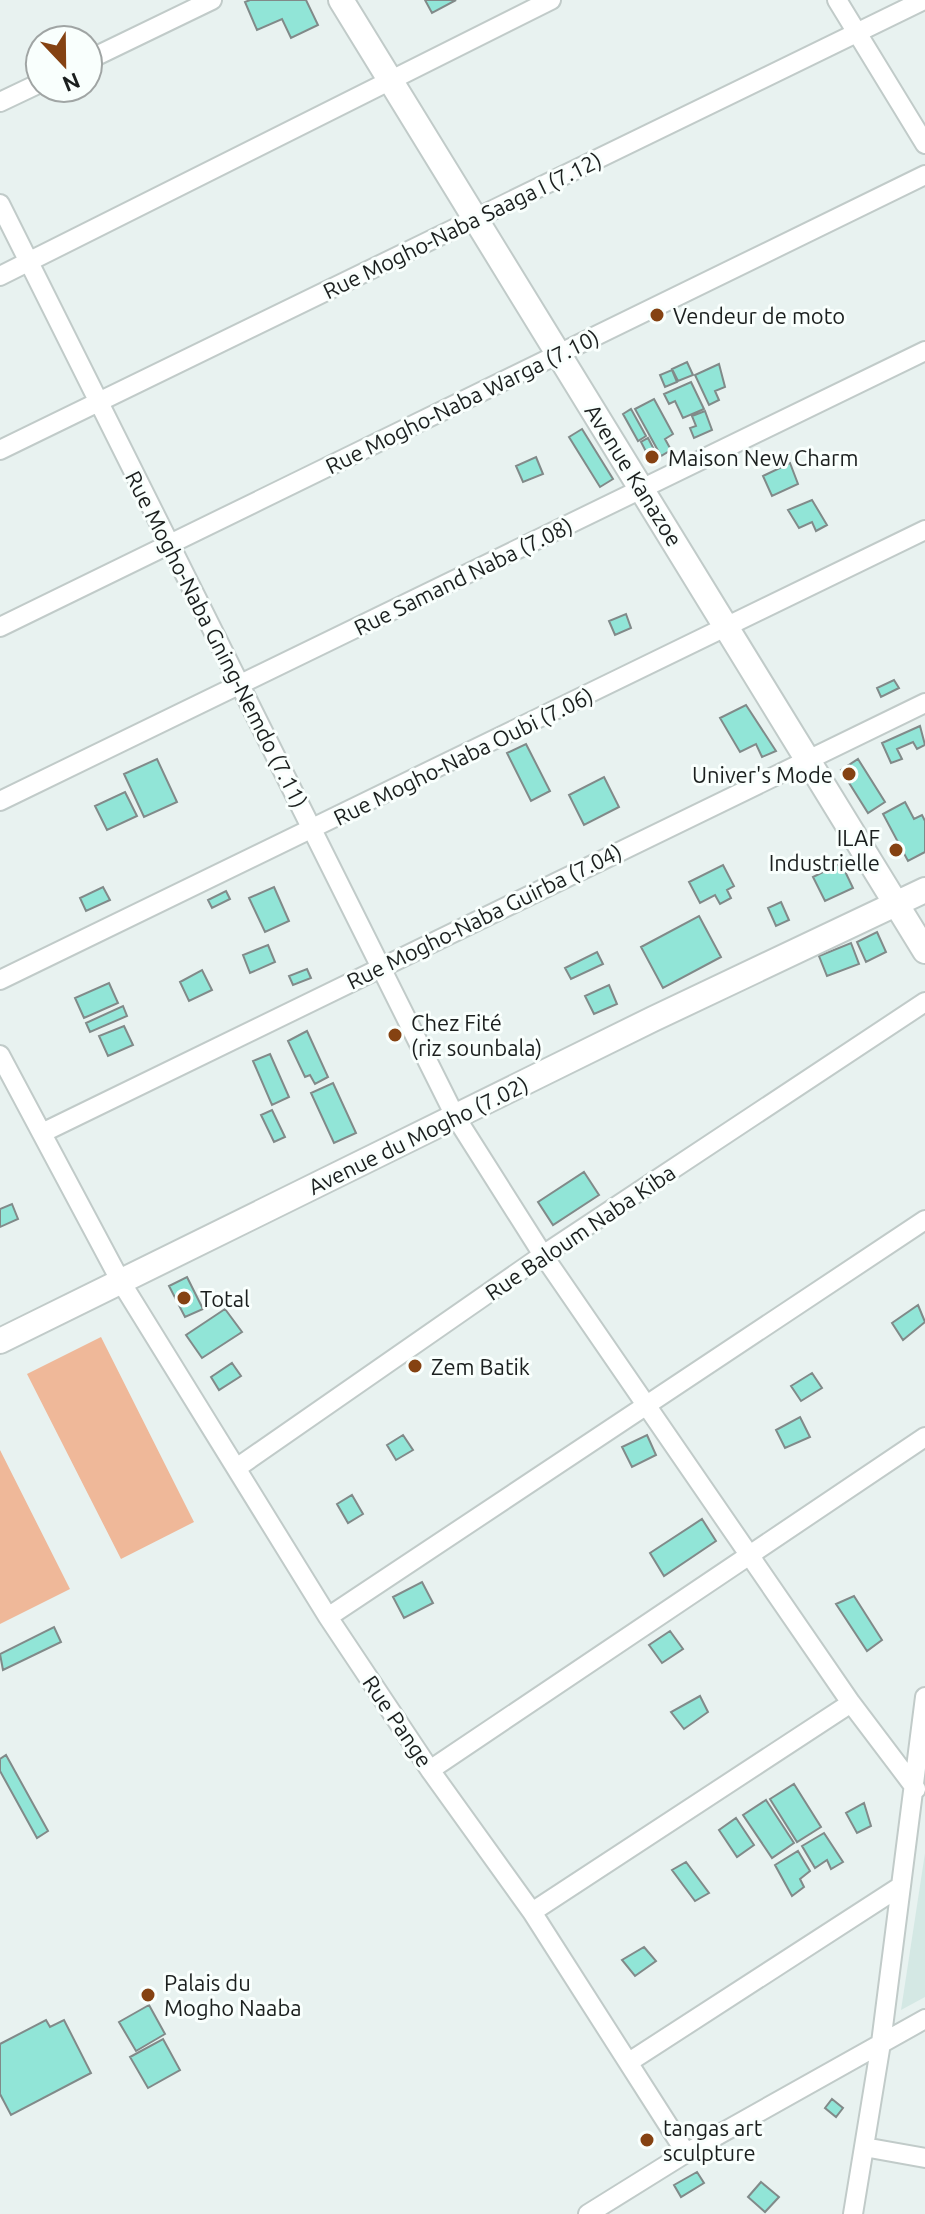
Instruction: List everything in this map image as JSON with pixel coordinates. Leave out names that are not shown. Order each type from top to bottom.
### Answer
[{"type":"street","points":[[104,52],[212,0]]},
{"type":"street","name":"Avenue Kanazoe","points":[[341,0],[810,759],[925,951]]},
{"type":"street","points":[[0,276],[551,0]]},
{"type":"street","points":[[837,0],[925,144]]},
{"type":"street","name":"Rue Mogho-Naba Saaga I (7.12)","points":[[0,450],[924,0]]},
{"type":"street","points":[[0,102],[24,91]]},
{"type":"street","name":"Rue Mogho-Naba Warga (7.10)","points":[[0,627],[925,175]]},
{"type":"street","name":"Rue Mogho-Naba Gning-Nemdo (7.11)","points":[[0,204],[97,404],[171,543],[455,1116],[543,1255],[851,1703],[916,1789]]},
{"type":"street","name":"Rue Samand Naba (7.08)","points":[[0,801],[925,351]]},
{"type":"street","name":"Rue Mogho-Naba Oubi (7.06)","points":[[0,980],[925,530]]},
{"type":"street","name":"Rue Mogho-Naba Guirba (7.04)","points":[[44,1132],[925,703]]},
{"type":"street","name":"Avenue du Mogho (7.02)","points":[[0,1341],[455,1116],[898,906],[925,890]]},
{"type":"street","name":"Rue Baloum Naba Kiba","points":[[238,1467],[543,1255],[925,1002]]},
{"type":"street","name":"Rue Pange","points":[[0,1055],[44,1132],[121,1282],[328,1617],[430,1770],[532,1912],[686,2153]]},
{"type":"street","points":[[328,1617],[925,1220]]},
{"type":"street","points":[[430,1770],[925,1437]]},
{"type":"street","points":[[853,2214],[881,2043],[916,1789],[925,1697]]},
{"type":"street","points":[[532,1912],[851,1703]]},
{"type":"street","points":[[629,2062],[901,1886]]},
{"type":"street","points":[[588,2214],[686,2153],[925,2019]]},
{"type":"street","points":[[864,2147],[925,2158]]},
{"type":"shaded area","points":[[101,1337],[194,1522],[121,1559],[27,1374]]},
{"type":"shaded area","points":[[0,1450],[70,1589],[0,1624]]},
{"type":"shaded area","points":[[925,1853],[925,1997],[901,2010]]},
{"type":"building","points":[[306,0],[318,25],[291,38],[282,19],[257,30],[245,2]]},
{"type":"building","points":[[425,0],[456,0],[432,13]]},
{"type":"building","points":[[687,362],[693,375],[678,381],[672,369]]},
{"type":"building","points":[[719,364],[725,387],[715,391],[719,400],[709,405],[695,375]]},
{"type":"building","points":[[672,370],[677,382],[665,387],[660,375]]},
{"type":"building","points":[[691,382],[704,409],[683,418],[675,401],[669,404],[664,394]]},
{"type":"building","points":[[654,399],[673,434],[665,439],[671,450],[661,456],[635,409]]},
{"type":"building","points":[[631,409],[646,436],[638,441],[623,414]]},
{"type":"building","points":[[705,411],[712,430],[694,438],[690,428],[696,426],[692,416]]},
{"type":"building","points":[[582,429],[613,479],[600,487],[569,437]]},
{"type":"building","points":[[648,438],[659,459],[652,463],[641,442]]},
{"type":"building","points":[[536,457],[543,474],[523,482],[516,466]]},
{"type":"building","points":[[790,463],[798,484],[772,496],[763,476]]},
{"type":"building","points":[[812,500],[827,525],[816,531],[812,522],[799,528],[788,510]]},
{"type":"building","points":[[626,614],[631,628],[615,635],[609,621]]},
{"type":"building","points":[[894,680],[899,688],[881,697],[877,688]]},
{"type":"building","points":[[746,705],[776,751],[762,757],[756,744],[740,752],[720,718]]},
{"type":"building","points":[[920,726],[925,745],[917,749],[913,742],[897,749],[902,759],[891,763],[882,743]]},
{"type":"building","points":[[526,744],[550,791],[531,801],[507,753]]},
{"type":"building","points":[[157,759],[177,802],[144,817],[124,774]]},
{"type":"building","points":[[858,759],[885,802],[868,813],[841,770]]},
{"type":"building","points":[[604,777],[619,807],[584,825],[569,795]]},
{"type":"building","points":[[125,792],[137,816],[107,830],[95,806]]},
{"type":"building","points":[[905,802],[914,819],[922,815],[925,821],[925,852],[908,861],[883,814]]},
{"type":"building","points":[[841,863],[853,888],[825,901],[813,877]]},
{"type":"building","points":[[723,865],[734,886],[727,890],[731,898],[720,904],[715,895],[700,903],[689,882]]},
{"type":"building","points":[[103,887],[110,900],[86,911],[80,898]]},
{"type":"building","points":[[274,887],[289,921],[265,932],[249,898]]},
{"type":"building","points":[[226,891],[230,899],[212,908],[208,900]]},
{"type":"building","points":[[781,902],[789,920],[776,926],[768,908]]},
{"type":"building","points":[[699,916],[721,957],[663,988],[641,947]]},
{"type":"building","points":[[877,932],[886,952],[866,962],[857,942]]},
{"type":"building","points":[[851,943],[859,964],[827,976],[819,956]]},
{"type":"building","points":[[268,945],[275,962],[250,973],[243,955]]},
{"type":"building","points":[[597,952],[603,964],[571,979],[565,968]]},
{"type":"building","points":[[307,969],[311,978],[293,985],[289,976]]},
{"type":"building","points":[[202,970],[212,990],[189,1001],[180,982]]},
{"type":"building","points":[[109,983],[118,1003],[84,1018],[75,998]]},
{"type":"building","points":[[609,985],[617,1004],[594,1014],[585,996]]},
{"type":"building","points":[[123,1006],[127,1016],[90,1032],[86,1023]]},
{"type":"building","points":[[124,1026],[133,1045],[108,1056],[99,1036]]},
{"type":"building","points":[[307,1031],[328,1077],[315,1084],[310,1075],[305,1077],[288,1041]]},
{"type":"building","points":[[270,1054],[289,1097],[272,1105],[253,1061]]},
{"type":"building","points":[[333,1083],[356,1133],[334,1143],[311,1093]]},
{"type":"building","points":[[272,1110],[285,1137],[274,1142],[261,1115]]},
{"type":"building","points":[[584,1172],[599,1195],[553,1225],[538,1202]]},
{"type":"building","points":[[12,1204],[18,1219],[0,1227],[0,1209]]},
{"type":"building","points":[[187,1277],[203,1309],[185,1317],[169,1286]]},
{"type":"building","points":[[918,1305],[925,1322],[903,1340],[892,1323]]},
{"type":"building","points":[[225,1309],[242,1332],[202,1358],[186,1335]]},
{"type":"building","points":[[232,1363],[241,1376],[219,1390],[211,1377]]},
{"type":"building","points":[[812,1373],[822,1388],[801,1401],[791,1386]]},
{"type":"building","points":[[800,1417],[810,1437],[785,1448],[776,1430]]},
{"type":"building","points":[[403,1435],[413,1450],[396,1460],[387,1445]]},
{"type":"building","points":[[647,1435],[656,1455],[632,1467],[622,1447]]},
{"type":"building","points":[[352,1495],[363,1514],[348,1523],[337,1504]]},
{"type":"building","points":[[702,1519],[716,1541],[664,1576],[650,1553]]},
{"type":"building","points":[[422,1582],[433,1603],[404,1618],[393,1597]]},
{"type":"building","points":[[854,1596],[882,1640],[867,1651],[836,1604]]},
{"type":"building","points":[[54,1627],[61,1642],[3,1670],[0,1654]]},
{"type":"building","points":[[670,1631],[683,1649],[662,1663],[649,1645]]},
{"type":"building","points":[[700,1696],[708,1712],[684,1729],[671,1712]]},
{"type":"building","points":[[6,1755],[48,1831],[37,1838],[0,1771],[0,1759]]},
{"type":"building","points":[[794,1784],[821,1827],[797,1842],[770,1799]]},
{"type":"building","points":[[766,1800],[794,1843],[772,1858],[743,1815]]},
{"type":"building","points":[[864,1803],[871,1826],[857,1833],[846,1813]]},
{"type":"building","points":[[736,1818],[754,1845],[737,1857],[719,1830]]},
{"type":"building","points":[[824,1833],[843,1862],[831,1869],[827,1860],[815,1868],[802,1846]]},
{"type":"building","points":[[798,1851],[810,1871],[800,1879],[804,1887],[792,1896],[775,1865]]},
{"type":"building","points":[[686,1862],[709,1893],[695,1901],[672,1870]]},
{"type":"building","points":[[644,1947],[656,1961],[635,1976],[622,1960]]},
{"type":"building","points":[[149,2005],[165,2034],[136,2051],[119,2022]]},
{"type":"building","points":[[46,2020],[50,2027],[64,2020],[91,2073],[11,2115],[0,2094],[0,2044]]},
{"type":"building","points":[[163,2039],[180,2070],[148,2088],[130,2057]]},
{"type":"building","points":[[832,2099],[843,2108],[836,2117],[825,2108]]},
{"type":"building","points":[[697,2172],[704,2183],[681,2197],[674,2185]]},
{"type":"building","points":[[761,2182],[779,2197],[765,2212],[748,2197]]},
{"type":"place","name":"Vendeur de moto","points":[[657,315]]},
{"type":"place","name":"Maison New Charm","points":[[652,457]]},
{"type":"place","name":"Univer's Mode","points":[[849,774]]},
{"type":"place","name":"ILAF Industrielle","points":[[896,850]]},
{"type":"place","name":"Chez Fité (riz sounbala)","points":[[395,1035]]},
{"type":"place","name":"Total","points":[[184,1298]]},
{"type":"place","name":"Zem Batik","points":[[415,1366]]},
{"type":"place","name":"Palais du Mogho Naaba","points":[[148,1995]]},
{"type":"place","name":"tangas art sculpture","points":[[647,2140]]}]
